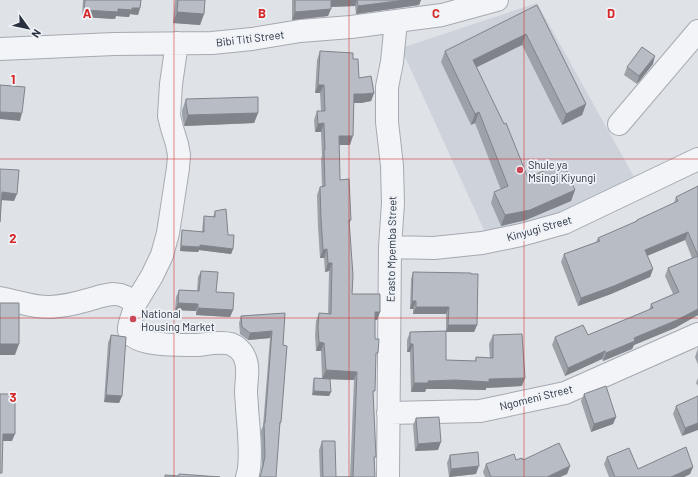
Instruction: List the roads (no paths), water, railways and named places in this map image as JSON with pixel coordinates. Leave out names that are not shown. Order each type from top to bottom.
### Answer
[{"type":"street","name":"Bibi Titi Street","points":[[0,49],[212,43],[245,40],[442,15],[497,0]]},
{"type":"street","name":"Erasto Mpemba Street","points":[[388,477],[390,248],[393,203],[392,173],[387,122],[387,87],[392,62],[396,21]]},
{"type":"street","points":[[619,124],[698,31]]},
{"type":"street","points":[[177,44],[171,84],[169,116],[179,155],[168,233],[162,255],[136,304],[136,310],[129,327],[129,332],[136,339],[143,341],[178,345],[219,343],[232,344],[239,349],[247,363],[246,392],[250,461],[247,477]]},
{"type":"street","name":"Kinyugi Street","points":[[390,248],[434,248],[482,243],[521,235],[564,223],[698,159]]},
{"type":"street","points":[[0,298],[37,307],[51,307],[75,304],[103,295],[114,294],[124,296],[136,304]]},
{"type":"street","name":"Ngomeni Street","points":[[388,413],[480,411],[565,393],[698,334]]},
{"type":"place","name":"Shule ya Msingi Kiyungi","points":[[520,170]]},
{"type":"place","name":"National Housing Market","points":[[133,319]]}]
